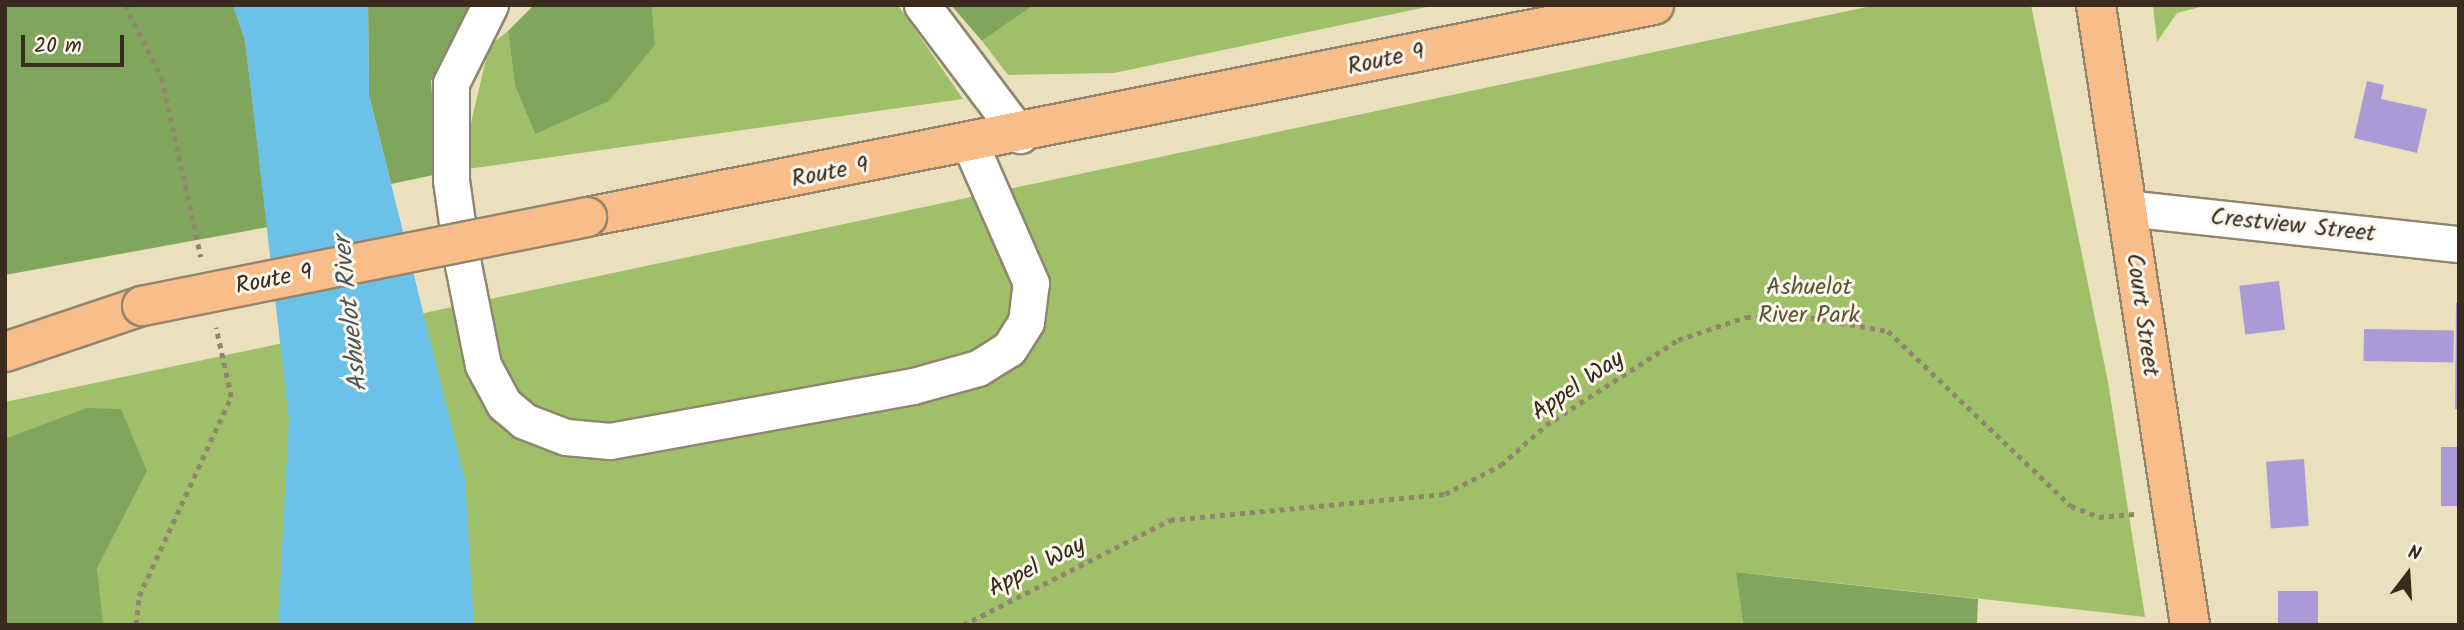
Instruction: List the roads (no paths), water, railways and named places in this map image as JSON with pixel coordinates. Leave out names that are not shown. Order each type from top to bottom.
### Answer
[{"type":"main road","name":"Route 9","points":[[5,332],[587,217],[971,146],[1654,5]]},
{"type":"main road","name":"Court Street","points":[[2096,5],[2190,625]]},
{"type":"main road","points":[[5,352],[142,306]]},
{"type":"street","points":[[489,5],[451,83],[449,146],[463,265],[483,365],[504,404],[524,421],[566,437],[610,441],[913,386],[978,368],[1009,349],[1026,322],[1031,283],[971,146]]},
{"type":"street","points":[[922,5],[1020,135]]},
{"type":"street","name":"Crestview Street","points":[[2126,208],[2459,244]]},
{"type":"water","name":"Ashuelot River","points":[[233,5],[368,5],[369,96],[465,479],[474,625],[278,625],[289,419],[245,40]]},
{"type":"park label","name":"Ashuelot River Park","points":[[1809,302]]}]
